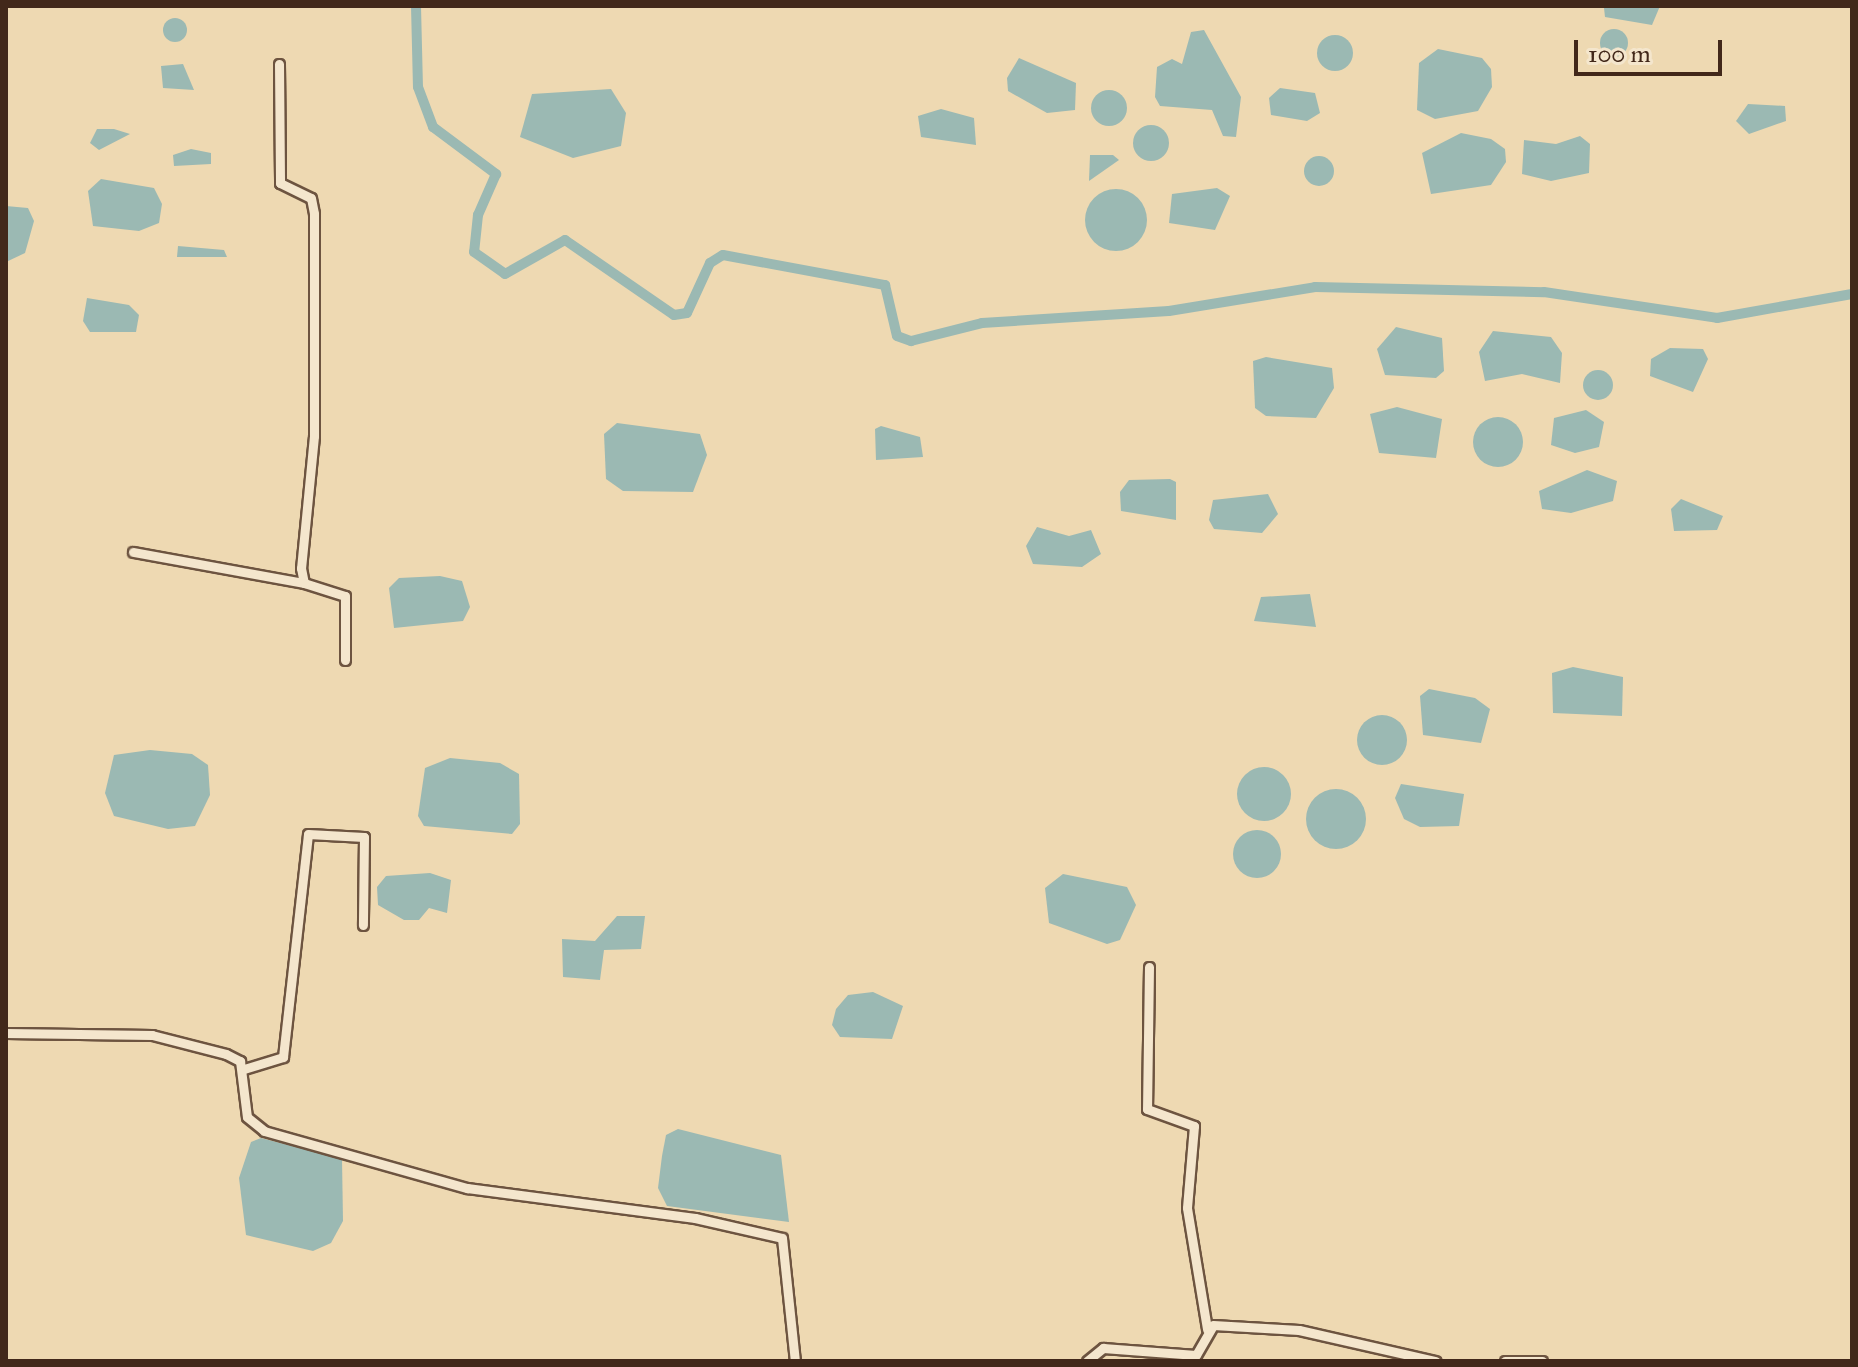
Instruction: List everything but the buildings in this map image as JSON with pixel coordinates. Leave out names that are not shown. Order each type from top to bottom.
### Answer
[{"type":"street","points":[[279,64],[280,183],[311,198],[314,214],[314,436],[304,583]]},
{"type":"street","points":[[133,552],[304,583],[345,596],[345,660]]},
{"type":"street","points":[[244,1069],[283,1057],[308,834],[364,837],[363,925]]},
{"type":"street","points":[[1087,1361],[1103,1348],[1196,1355],[1207,1329],[1187,1208],[1194,1126],[1147,1109],[1149,967]]},
{"type":"street","points":[[6,1033],[74,1028],[152,1035],[226,1054],[244,1069],[247,1117],[264,1131],[467,1188],[695,1218],[782,1238],[795,1361]]},
{"type":"street","points":[[1207,1329],[1299,1330],[1436,1361]]},
{"type":"street","points":[[1505,1361],[1542,1361]]},
{"type":"water","points":[[1660,6],[1652,25],[1605,17],[1604,8]]},
{"type":"water","points":[[175,18],[183,22],[187,30],[183,38],[175,42],[167,38],[163,30],[167,22]]},
{"type":"water","points":[[1614,29],[1624,33],[1628,43],[1624,53],[1614,57],[1604,53],[1600,43],[1604,33]]},
{"type":"water","points":[[1204,30],[1241,97],[1236,137],[1223,136],[1212,110],[1160,106],[1155,97],[1157,67],[1172,59],[1182,64],[1191,32]]},
{"type":"water","points":[[1335,35],[1347,41],[1353,53],[1347,65],[1335,71],[1323,65],[1317,53],[1323,41]]},
{"type":"water","points":[[1438,49],[1482,58],[1491,69],[1492,87],[1478,111],[1435,119],[1417,110],[1419,63]]},
{"type":"water","points":[[1019,58],[1076,83],[1075,110],[1047,113],[1008,91],[1007,78]]},
{"type":"water","points":[[183,64],[194,90],[163,88],[161,66]]},
{"type":"water","points":[[1280,88],[1315,93],[1320,113],[1307,121],[1271,115],[1269,98]]},
{"type":"water","points":[[611,89],[626,113],[621,146],[573,158],[520,137],[532,94]]},
{"type":"water","points":[[1109,90],[1122,95],[1127,108],[1122,121],[1109,126],[1096,121],[1091,108],[1096,95]]},
{"type":"water","points":[[1748,104],[1785,106],[1786,121],[1749,134],[1736,121]]},
{"type":"water","points":[[941,109],[974,118],[976,145],[921,137],[918,116]]},
{"type":"water","points":[[1151,125],[1164,130],[1169,143],[1164,156],[1151,161],[1138,156],[1133,143],[1138,130]]},
{"type":"water","points":[[97,129],[114,129],[130,134],[99,150],[90,143]]},
{"type":"water","points":[[1461,133],[1491,139],[1505,149],[1506,162],[1491,185],[1431,194],[1422,153]]},
{"type":"water","points":[[1580,136],[1590,144],[1589,173],[1551,181],[1522,174],[1524,140],[1556,144]]},
{"type":"water","points":[[191,149],[211,153],[211,164],[174,166],[173,155]]},
{"type":"water","points":[[1090,155],[1113,155],[1119,160],[1089,181]]},
{"type":"water","points":[[1319,156],[1330,160],[1334,171],[1330,182],[1319,186],[1308,182],[1304,171],[1308,160]]},
{"type":"water","points":[[101,179],[154,188],[162,204],[159,223],[139,231],[93,226],[88,191]]},
{"type":"water","points":[[1217,188],[1230,196],[1215,230],[1169,223],[1172,194]]},
{"type":"water","points":[[1116,189],[1128,191],[1138,198],[1145,208],[1145,232],[1138,242],[1128,249],[1116,251],[1104,249],[1094,242],[1087,232],[1085,220],[1087,208],[1094,198],[1104,191]]},
{"type":"water","points":[[6,206],[28,208],[34,221],[25,253],[6,262]]},
{"type":"water","points":[[178,246],[224,250],[227,257],[177,257]]},
{"type":"water","points":[[87,298],[129,305],[139,315],[136,332],[90,332],[83,321]]},
{"type":"water","points":[[1396,327],[1442,338],[1444,371],[1436,378],[1385,375],[1377,349]]},
{"type":"water","points":[[1493,331],[1551,337],[1562,353],[1560,383],[1522,374],[1485,381],[1479,352]]},
{"type":"water","points":[[1670,348],[1703,349],[1708,359],[1693,392],[1650,376],[1651,359]]},
{"type":"water","points":[[1266,357],[1332,368],[1334,388],[1316,418],[1266,416],[1255,408],[1253,361]]},
{"type":"water","points":[[1598,370],[1608,375],[1613,385],[1608,395],[1598,400],[1588,395],[1583,385],[1588,375]]},
{"type":"water","points":[[1397,407],[1442,419],[1436,458],[1379,453],[1370,414]]},
{"type":"water","points":[[1586,410],[1604,422],[1599,447],[1575,453],[1551,445],[1554,418]]},
{"type":"water","points":[[1498,417],[1516,424],[1523,442],[1516,460],[1498,467],[1480,460],[1473,442],[1480,424]]},
{"type":"water","points":[[617,423],[700,434],[707,455],[693,492],[623,491],[606,479],[604,434]]},
{"type":"water","points":[[881,426],[920,437],[923,457],[876,460],[875,429]]},
{"type":"water","points":[[1587,470],[1617,481],[1613,501],[1571,513],[1542,509],[1539,491]]},
{"type":"water","points":[[1170,479],[1176,482],[1176,520],[1121,511],[1120,492],[1129,480]]},
{"type":"water","points":[[1268,494],[1278,514],[1262,533],[1214,529],[1209,520],[1213,500]]},
{"type":"water","points":[[1681,499],[1723,516],[1717,530],[1674,531],[1671,509]]},
{"type":"water","points":[[1037,527],[1069,536],[1091,530],[1101,554],[1082,567],[1033,564],[1026,546]]},
{"type":"water","points":[[440,576],[462,581],[470,607],[463,621],[394,628],[389,588],[399,578]]},
{"type":"water","points":[[1310,594],[1316,627],[1254,621],[1261,597]]},
{"type":"water","points":[[1573,667],[1623,677],[1622,716],[1553,713],[1552,673]]},
{"type":"water","points":[[1429,689],[1475,698],[1490,709],[1481,743],[1423,735],[1420,696]]},
{"type":"water","points":[[1382,715],[1400,722],[1407,740],[1400,758],[1382,765],[1364,758],[1357,740],[1364,722]]},
{"type":"water","points":[[150,750],[192,754],[208,765],[210,795],[195,826],[168,829],[114,816],[105,793],[114,755]]},
{"type":"water","points":[[450,758],[500,763],[519,774],[520,824],[512,834],[424,826],[418,816],[425,768]]},
{"type":"water","points":[[1264,767],[1283,775],[1291,794],[1283,813],[1264,821],[1245,813],[1237,794],[1245,775]]},
{"type":"water","points":[[1401,784],[1464,794],[1459,826],[1420,827],[1404,819],[1395,798]]},
{"type":"water","points":[[1336,789],[1357,798],[1366,819],[1357,840],[1336,849],[1315,840],[1306,819],[1315,798]]},
{"type":"water","points":[[1257,830],[1274,837],[1281,854],[1274,871],[1257,878],[1240,871],[1233,854],[1240,837]]},
{"type":"water","points":[[430,873],[451,880],[447,913],[429,908],[419,920],[404,920],[378,905],[377,887],[386,876]]},
{"type":"water","points":[[1063,874],[1127,887],[1136,905],[1120,940],[1107,944],[1049,923],[1045,888]]},
{"type":"water","points":[[617,916],[645,916],[641,949],[604,950],[600,980],[563,977],[562,939],[595,941]]},
{"type":"water","points":[[873,992],[903,1006],[892,1039],[840,1037],[832,1025],[836,1009],[848,995]]},
{"type":"water","points":[[678,1129],[781,1155],[789,1222],[667,1206],[658,1188],[662,1156],[666,1135]]},
{"type":"water","points":[[261,1138],[342,1159],[343,1221],[331,1243],[313,1251],[246,1235],[239,1178],[251,1142]]},
{"type":"waterway","points":[[416,6],[418,87],[433,127],[496,174],[478,215],[474,252],[505,274],[565,240],[674,315],[687,313],[710,263],[723,255],[885,285],[897,336],[911,341],[982,323],[1169,311],[1315,287],[1544,292],[1717,318],[1852,294]]}]
